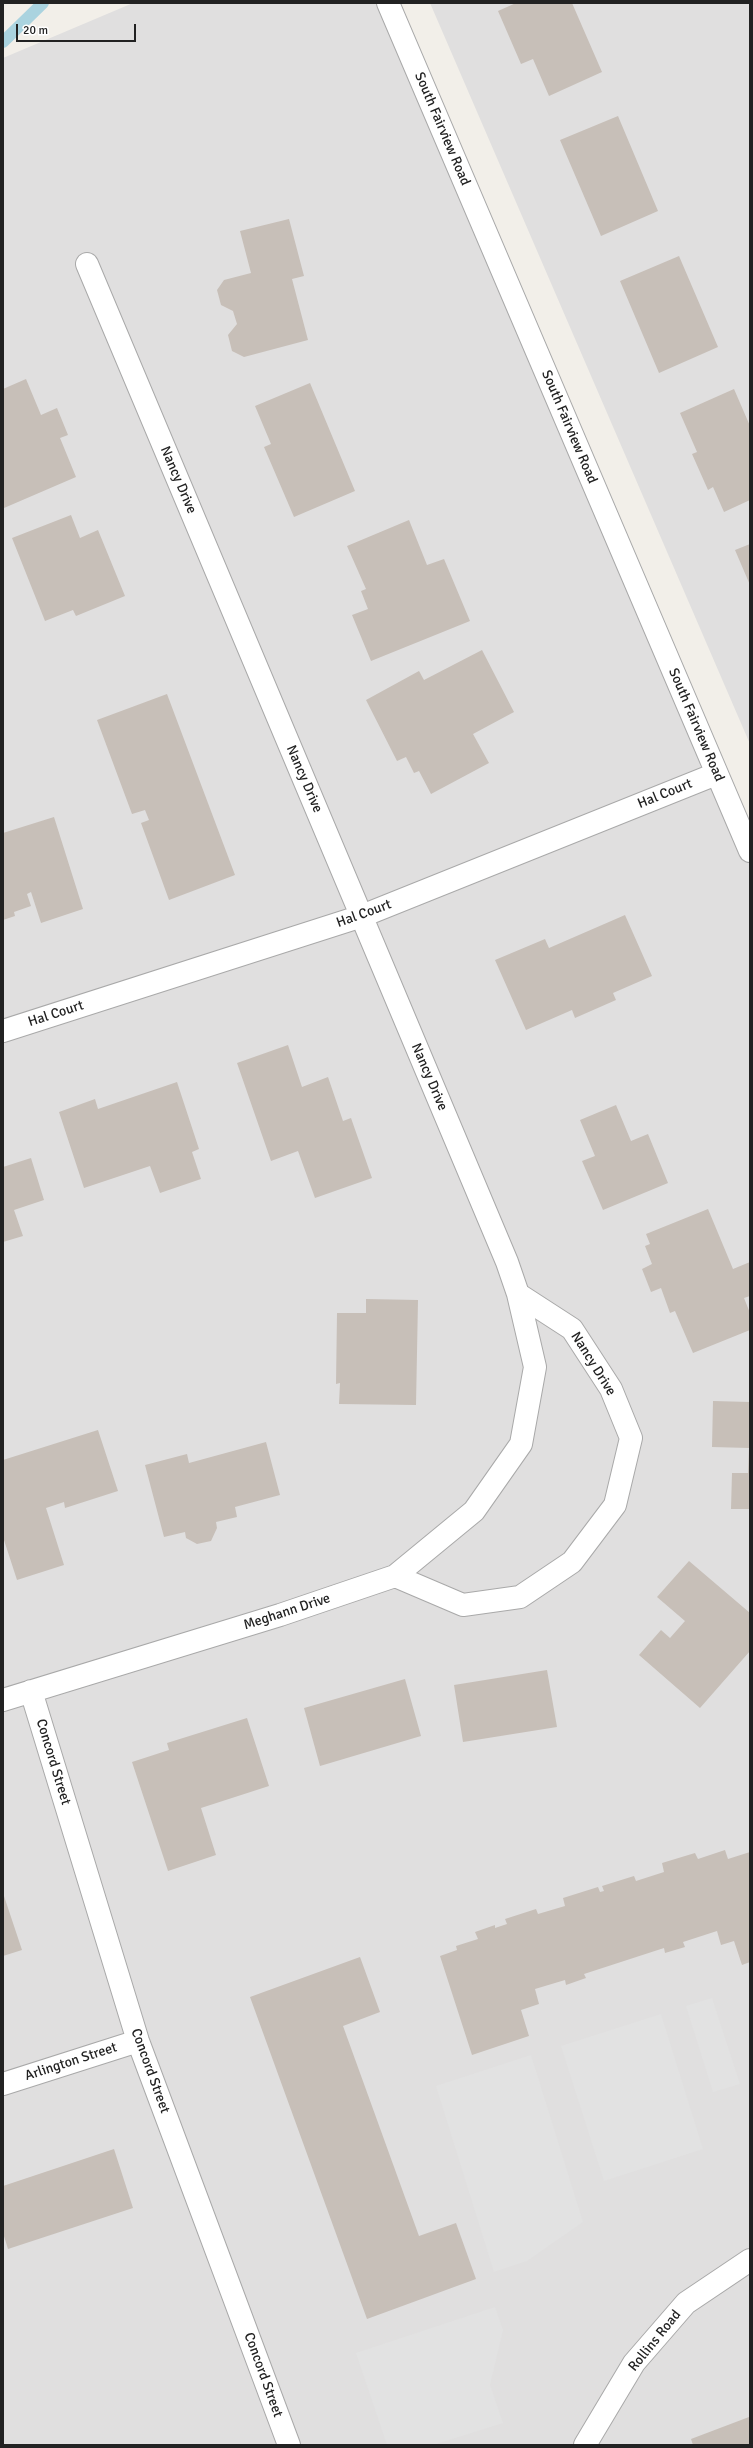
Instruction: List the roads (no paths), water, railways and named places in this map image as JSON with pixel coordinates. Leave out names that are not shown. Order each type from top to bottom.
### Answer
[{"type":"street","name":"South Fairview Road","points":[[388,3],[750,851]]},
{"type":"street","name":"Nancy Drive","points":[[87,264],[507,1262],[518,1294],[535,1366],[521,1444]]},
{"type":"street","name":"Hal Court","points":[[3,1031],[362,916],[716,774]]},
{"type":"street","name":"Nancy Drive","points":[[396,1576],[463,1605],[520,1597],[572,1562],[615,1505],[631,1438],[611,1389],[572,1329],[518,1294]]},
{"type":"street","name":"Meghann Drive","points":[[3,1700],[280,1615],[396,1576],[474,1510],[521,1444]]},
{"type":"street","name":"Concord Street","points":[[31,1691],[138,2041],[288,2445]]},
{"type":"street","name":"Arlington Street","points":[[3,2084],[138,2041]]},
{"type":"street","name":"Rollins Road","points":[[585,2445],[634,2363],[686,2303],[750,2260]]},
{"type":"waterway","points":[[3,42],[43,3]]}]
